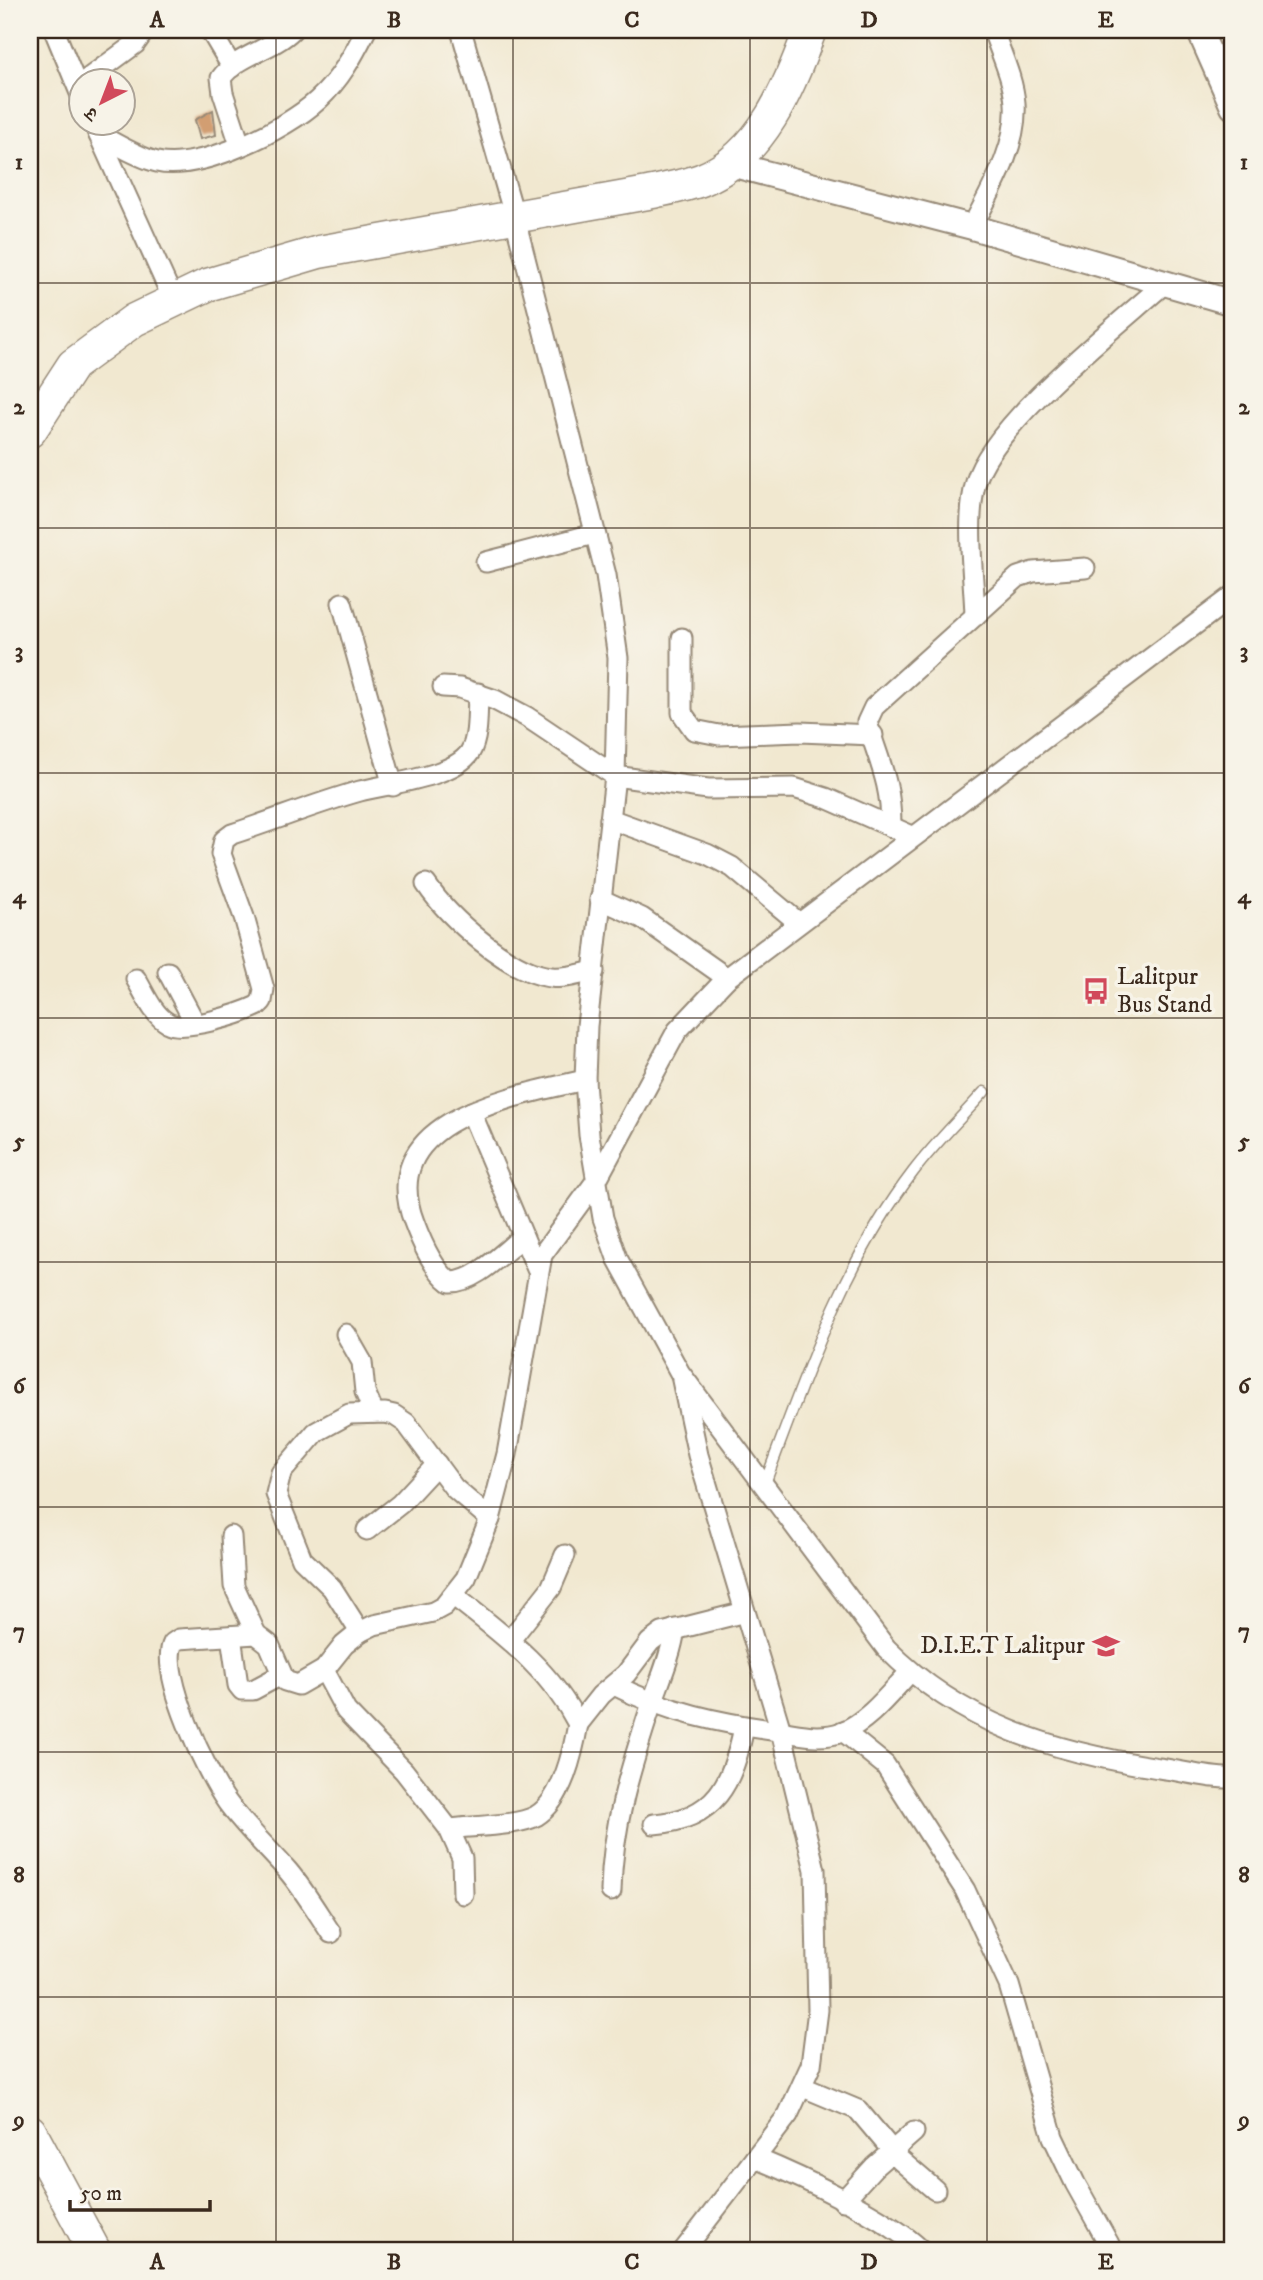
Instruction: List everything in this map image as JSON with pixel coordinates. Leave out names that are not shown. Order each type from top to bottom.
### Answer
[{"type":"main road","points":[[30,431],[73,365],[134,320],[206,285],[319,251],[662,190],[702,180],[730,164],[760,133],[791,83],[810,30]]},
{"type":"main road","points":[[30,2131],[94,2250]]},
{"type":"street","points":[[54,30],[71,66]]},
{"type":"street","points":[[107,66],[135,44],[145,30]]},
{"type":"street","points":[[210,30],[232,67]]},
{"type":"street","points":[[240,145],[220,85],[221,78],[232,67],[273,45],[292,30]]},
{"type":"street","points":[[108,136],[142,156],[171,163],[206,158],[240,145],[280,126],[318,100],[343,71],[366,30]]},
{"type":"street","points":[[461,30],[514,215],[606,575],[618,658],[615,776],[587,1026],[586,1080],[596,1181],[603,1218],[617,1258],[680,1373],[886,1648],[911,1672],[966,1710],[1029,1739],[1101,1759],[1233,1778]]},
{"type":"street","points":[[972,227],[997,178],[1013,128],[1015,104],[1010,76],[993,30]]},
{"type":"street","points":[[1199,30],[1233,107]]},
{"type":"street","points":[[99,136],[173,299]]},
{"type":"street","points":[[730,164],[972,227],[1233,303]]},
{"type":"street","points":[[975,616],[972,515],[976,482],[986,460],[1002,436],[1042,395],[1166,282]]},
{"type":"street","points":[[486,562],[594,534]]},
{"type":"street","points":[[891,826],[891,800],[886,773],[867,722],[874,707],[1018,578],[1033,572],[1085,568]]},
{"type":"street","points":[[231,1536],[234,1586],[256,1634],[269,1644],[281,1675],[285,1681],[298,1685],[324,1670],[344,1645],[360,1632],[374,1625],[433,1612],[454,1596],[473,1567],[490,1519],[519,1397],[537,1269],[549,1243],[596,1181],[670,1041],[727,978],[1233,596]]},
{"type":"street","points":[[342,603],[393,786]]},
{"type":"street","points":[[681,638],[682,713],[694,730],[719,735],[800,732],[873,735]]},
{"type":"street","points":[[443,687],[478,693],[527,717],[615,776],[708,789],[794,788],[912,836]]},
{"type":"street","points":[[136,979],[156,1010],[169,1024],[195,1023],[250,1009],[262,1001],[264,995],[257,961],[221,853],[224,841],[232,834],[360,791],[393,786],[428,775],[469,754],[474,742],[478,693]]},
{"type":"street","points":[[610,819],[715,858],[732,867],[799,923]]},
{"type":"street","points":[[426,884],[460,923],[519,967],[554,978],[594,971]]},
{"type":"street","points":[[600,899],[642,918],[727,978]]},
{"type":"street","points":[[168,972],[195,1023]]},
{"type":"street","points":[[523,1237],[460,1282],[450,1282],[444,1278],[419,1235],[408,1208],[406,1187],[412,1165],[425,1142],[438,1131],[471,1112],[586,1080]]},
{"type":"street","points":[[471,1112],[537,1269]]},
{"type":"street","points":[[346,1334],[362,1362],[365,1392],[374,1413]]},
{"type":"street","points":[[680,1373],[698,1455],[781,1731],[814,1870],[818,2010],[811,2065],[788,2115],[684,2250]]},
{"type":"street","points":[[360,1632],[332,1588],[302,1559],[276,1494],[276,1482],[293,1457],[323,1427],[349,1414],[394,1415],[405,1423],[467,1502],[490,1519]]},
{"type":"street","points":[[367,1530],[400,1504],[437,1464]]},
{"type":"street","points":[[510,1640],[551,1588],[565,1555]]},
{"type":"street","points":[[454,1596],[510,1640],[559,1689],[578,1724]]},
{"type":"street","points":[[449,1829],[534,1817],[548,1805],[562,1779],[578,1724],[650,1642],[675,1629],[745,1612]]},
{"type":"street","points":[[611,1891],[621,1801],[671,1654],[675,1629]]},
{"type":"street","points":[[256,1634],[179,1639],[173,1643],[170,1661],[177,1693],[216,1785],[228,1804],[300,1885],[331,1933]]},
{"type":"street","points":[[230,1636],[238,1685],[242,1690],[253,1690],[281,1675]]},
{"type":"street","points":[[324,1670],[346,1711],[404,1770],[449,1829],[462,1858],[463,1894]]},
{"type":"street","points":[[614,1685],[652,1704],[744,1727],[811,1737],[843,1731],[864,1719],[911,1672]]},
{"type":"street","points":[[653,1824],[686,1818],[724,1790],[737,1760],[744,1727]]},
{"type":"street","points":[[843,1731],[885,1766],[965,1890],[1009,1985],[1053,2137],[1109,2244]]},
{"type":"street","points":[[803,2087],[859,2110],[892,2150],[935,2190]]},
{"type":"street","points":[[843,2201],[892,2150],[914,2132]]},
{"type":"street","points":[[755,2158],[843,2201],[911,2241],[921,2250]]},
{"type":"lane","points":[[764,1487],[820,1338],[855,1268],[913,1172],[984,1092]]},
{"type":"building","points":[[213,110],[216,135],[200,139],[195,120]]},
{"type":"place","name":"Lalitpur Bus Stand","points":[[1096,991]]},
{"type":"place","name":"D.I.E.T Lalitpur","points":[[1106,1646]]}]
